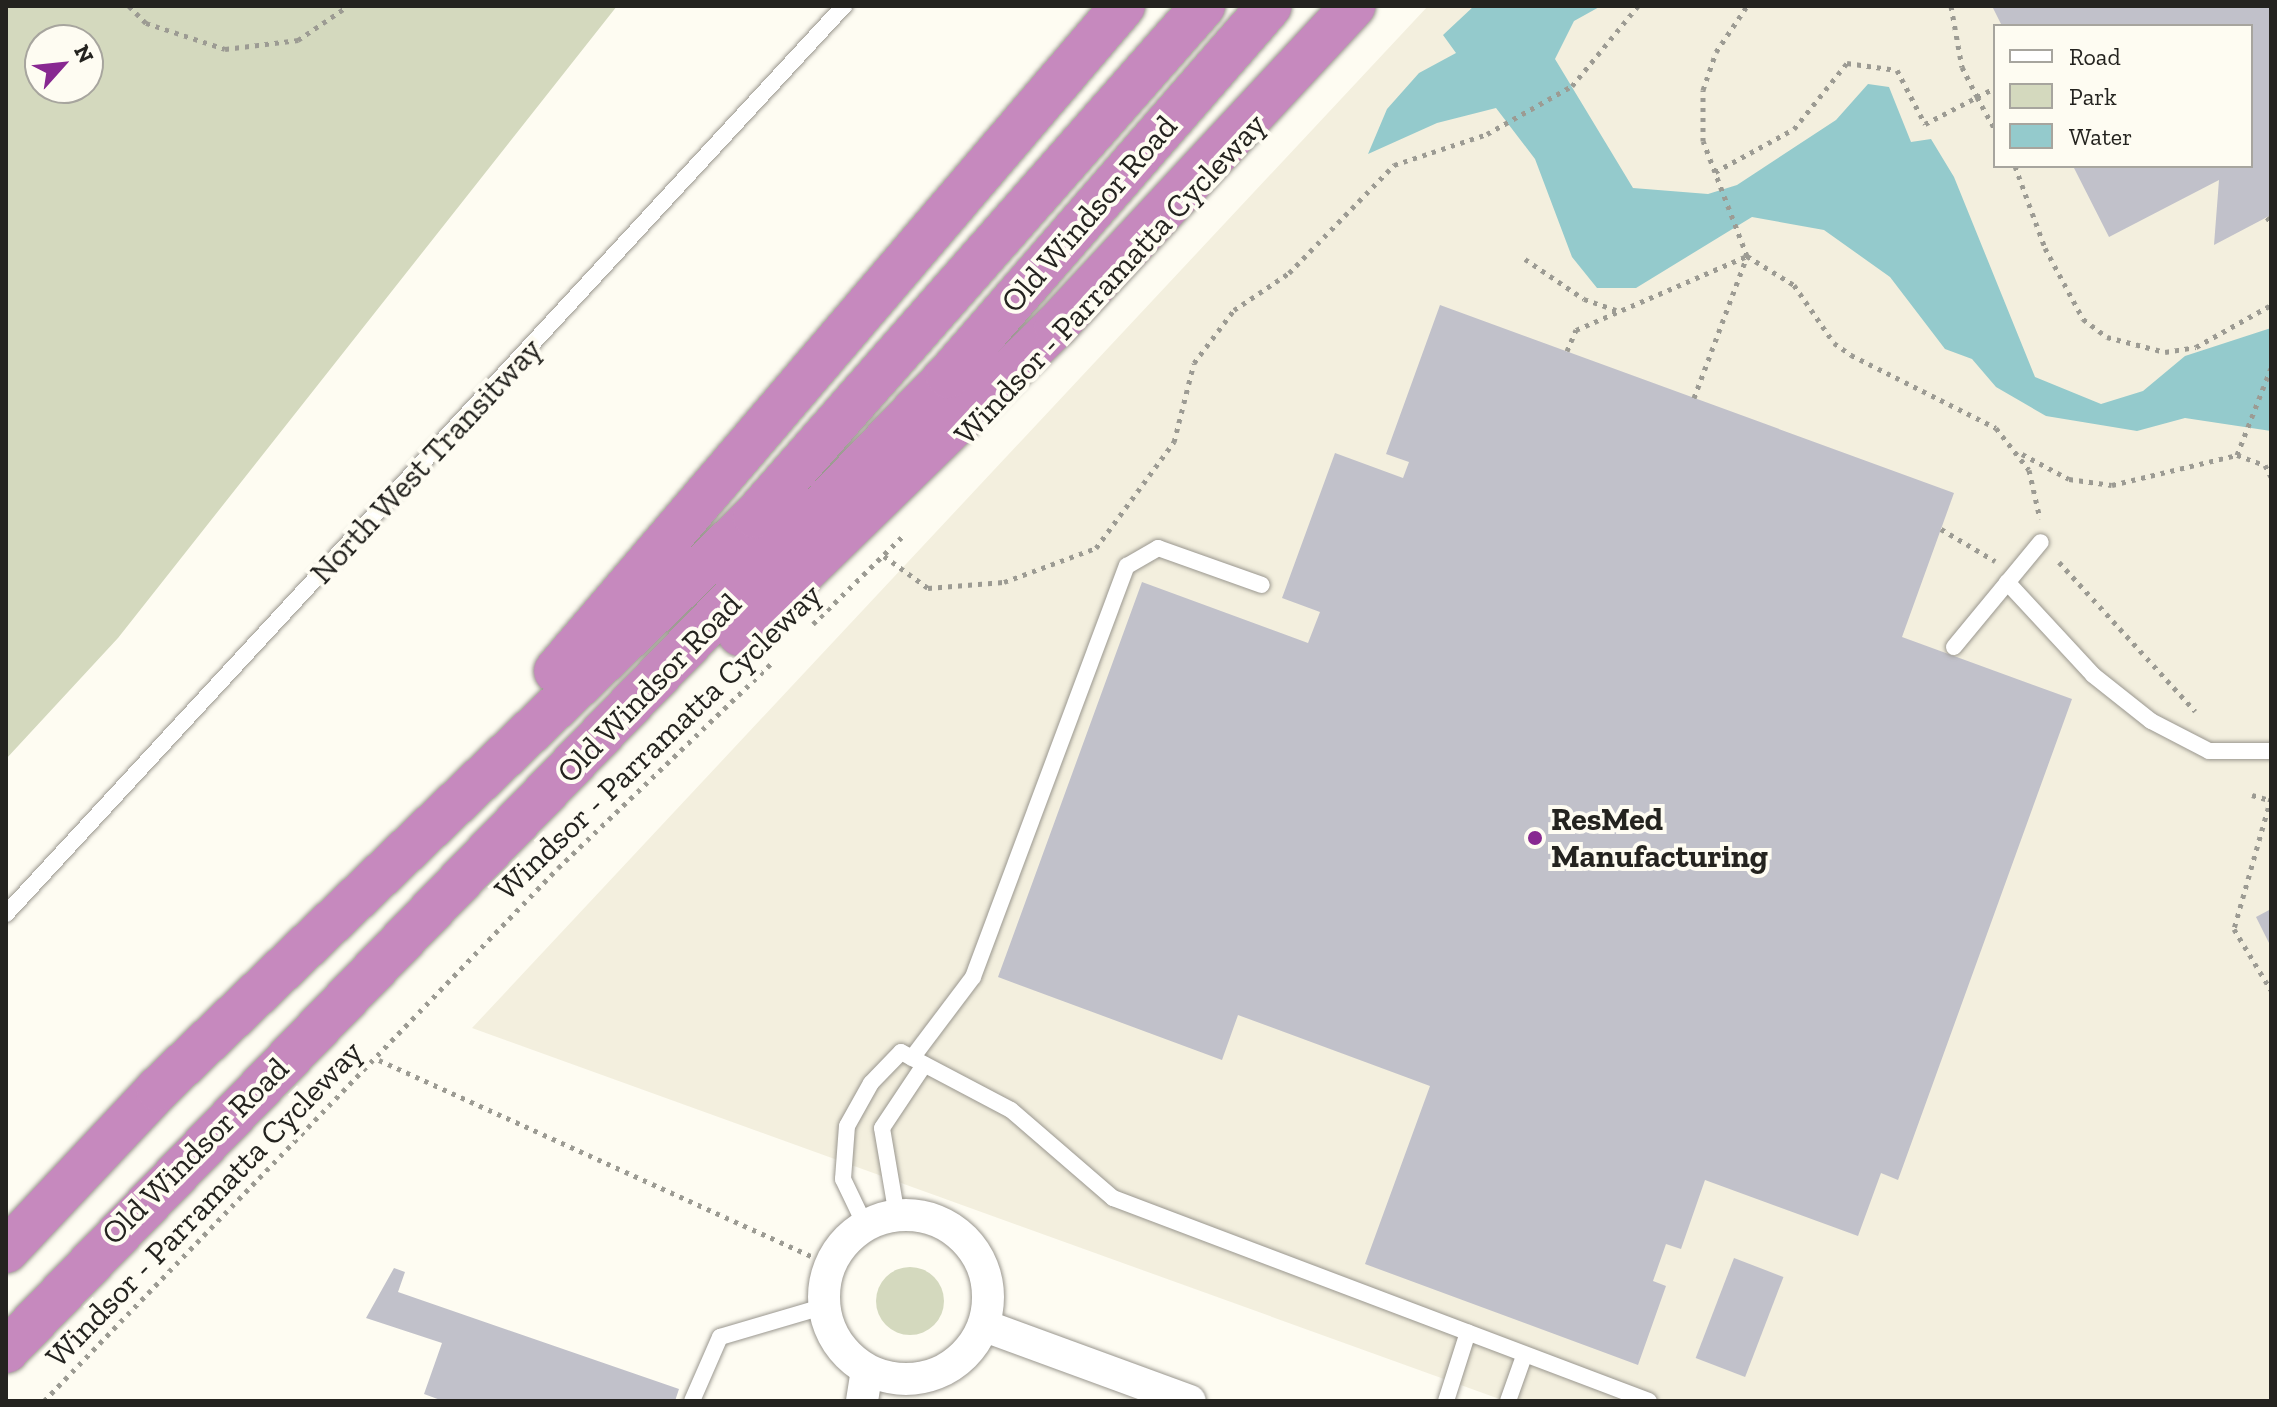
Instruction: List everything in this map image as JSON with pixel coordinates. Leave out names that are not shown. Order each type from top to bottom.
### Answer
[{"type":"highway","points":[[407,846],[1123,6]]},
{"type":"highway","name":"Old Windsor Road","points":[[6,1251],[158,1089],[407,846],[755,516],[1203,6]]},
{"type":"highway","name":"Old Windsor Road","points":[[6,1351],[478,866],[948,376],[1270,6]]},
{"type":"highway","points":[[478,866],[668,704],[1056,326],[1353,6]]},
{"type":"street","points":[[897,1216],[939,1221],[972,1250],[988,1298],[985,1326],[948,1368],[914,1379],[864,1386],[845,1353],[825,1306],[830,1265],[865,1225],[897,1216]]},
{"type":"street","points":[[985,1326],[1190,1401]]},
{"type":"lane","name":"North West Transitway","points":[[6,914],[844,6]]},
{"type":"lane","points":[[1954,647],[2041,542]]},
{"type":"lane","points":[[897,1216],[882,1128],[913,1058],[973,977],[1127,566],[1158,548],[1262,585]]},
{"type":"lane","points":[[2010,579],[2093,675],[2151,721],[2209,751],[2271,751]]},
{"type":"lane","points":[[865,1225],[843,1179],[847,1126],[871,1083],[913,1058]]},
{"type":"lane","points":[[913,1058],[1011,1110],[1113,1198],[1649,1401]]},
{"type":"lane","points":[[692,1401],[720,1337],[825,1306]]},
{"type":"lane","points":[[1446,1401],[1468,1332]]},
{"type":"lane","points":[[1508,1401],[1524,1356]]},
{"type":"path","points":[[129,6],[146,23],[225,49],[298,40],[348,6]]},
{"type":"path","points":[[884,556],[928,588],[1004,582],[1096,548],[1174,442],[1194,363],[1234,310],[1289,273],[1394,165],[1487,134],[1572,86],[1638,6]]},
{"type":"path","points":[[1694,398],[1747,256],[1703,141],[1703,90],[1716,52],[1747,6]]},
{"type":"path","points":[[1951,6],[1962,67],[1993,125]]},
{"type":"path","points":[[1715,172],[1794,129],[1847,63],[1897,70],[1925,124],[1993,89]]},
{"type":"path","points":[[2016,168],[2045,248],[2083,319],[2107,337],[2165,352],[2196,347],[2271,305]]},
{"type":"path","points":[[2267,217],[2271,223]]},
{"type":"path","points":[[1567,351],[1576,330],[1617,310],[1671,294],[1747,256]]},
{"type":"path","points":[[1747,256],[1794,285],[1842,349],[1964,408],[2021,453],[2069,479],[2112,485],[2237,455],[2265,465],[2271,477]]},
{"type":"path","points":[[1525,259],[1584,299],[1617,310]]},
{"type":"path","points":[[2237,455],[2271,368]]},
{"type":"path","points":[[2021,453],[2037,497],[2041,542],[2208,720]]},
{"type":"path","points":[[1941,529],[2010,579]]},
{"type":"path","name":"Windsor - Parramatta Cycleway","points":[[805,631],[906,533]]},
{"type":"path","name":"Windsor - Parramatta Cycleway","points":[[44,1401],[379,1060],[558,868],[783,653]]},
{"type":"path","points":[[2252,795],[2270,799],[2234,929],[2271,990]]},
{"type":"path","points":[[379,1060],[830,1265]]},
{"type":"shaded area","points":[[1428,6],[2271,6],[2271,1401],[1505,1401],[472,1028]]},
{"type":"green space","points":[[6,6],[617,6],[118,638],[6,759]]},
{"type":"green space","points":[[903,1267],[917,1267],[929,1272],[939,1282],[944,1301],[939,1320],[929,1330],[917,1335],[903,1335],[891,1330],[881,1320],[876,1308],[876,1294],[881,1282],[891,1272]]},
{"type":"water","points":[[1474,6],[1601,6],[1574,21],[1555,59],[1633,188],[1708,194],[1737,185],[1836,120],[1868,84],[1889,87],[1911,142],[1931,139],[1954,177],[2035,377],[2101,404],[2143,391],[2185,356],[2271,328],[2271,431],[2185,418],[2137,431],[2046,416],[1996,387],[1972,359],[1945,349],[1890,277],[1824,230],[1752,217],[1636,288],[1597,288],[1572,257],[1535,159],[1496,108],[1437,123],[1368,154],[1387,109],[1419,73],[1456,53],[1443,35]]},
{"type":"building","points":[[1992,6],[2271,6],[2271,215],[2214,245],[2219,180],[2109,237],[2074,168],[2253,168],[2253,24],[2001,24]]},
{"type":"building","name":"ResMed Manufacturing","points":[[1440,305],[1954,493],[1902,637],[2072,699],[1898,1180],[1881,1173],[1858,1236],[1705,1180],[1681,1249],[1666,1244],[1653,1281],[1666,1286],[1638,1365],[1365,1264],[1430,1086],[1238,1015],[1222,1060],[998,977],[1142,582],[1308,643],[1320,612],[1282,598],[1335,453],[1403,478],[1409,462],[1386,454]]},
{"type":"building","points":[[2271,909],[2271,947],[2256,917]]},
{"type":"building","points":[[1734,1258],[1783,1277],[1745,1377],[1696,1358]]},
{"type":"building","points":[[394,1268],[405,1272],[398,1292],[679,1389],[675,1401],[443,1401],[424,1394],[442,1343],[366,1318]]},
{"type":"place","name":"ResMed Manufacturing","points":[[1535,838]]}]
